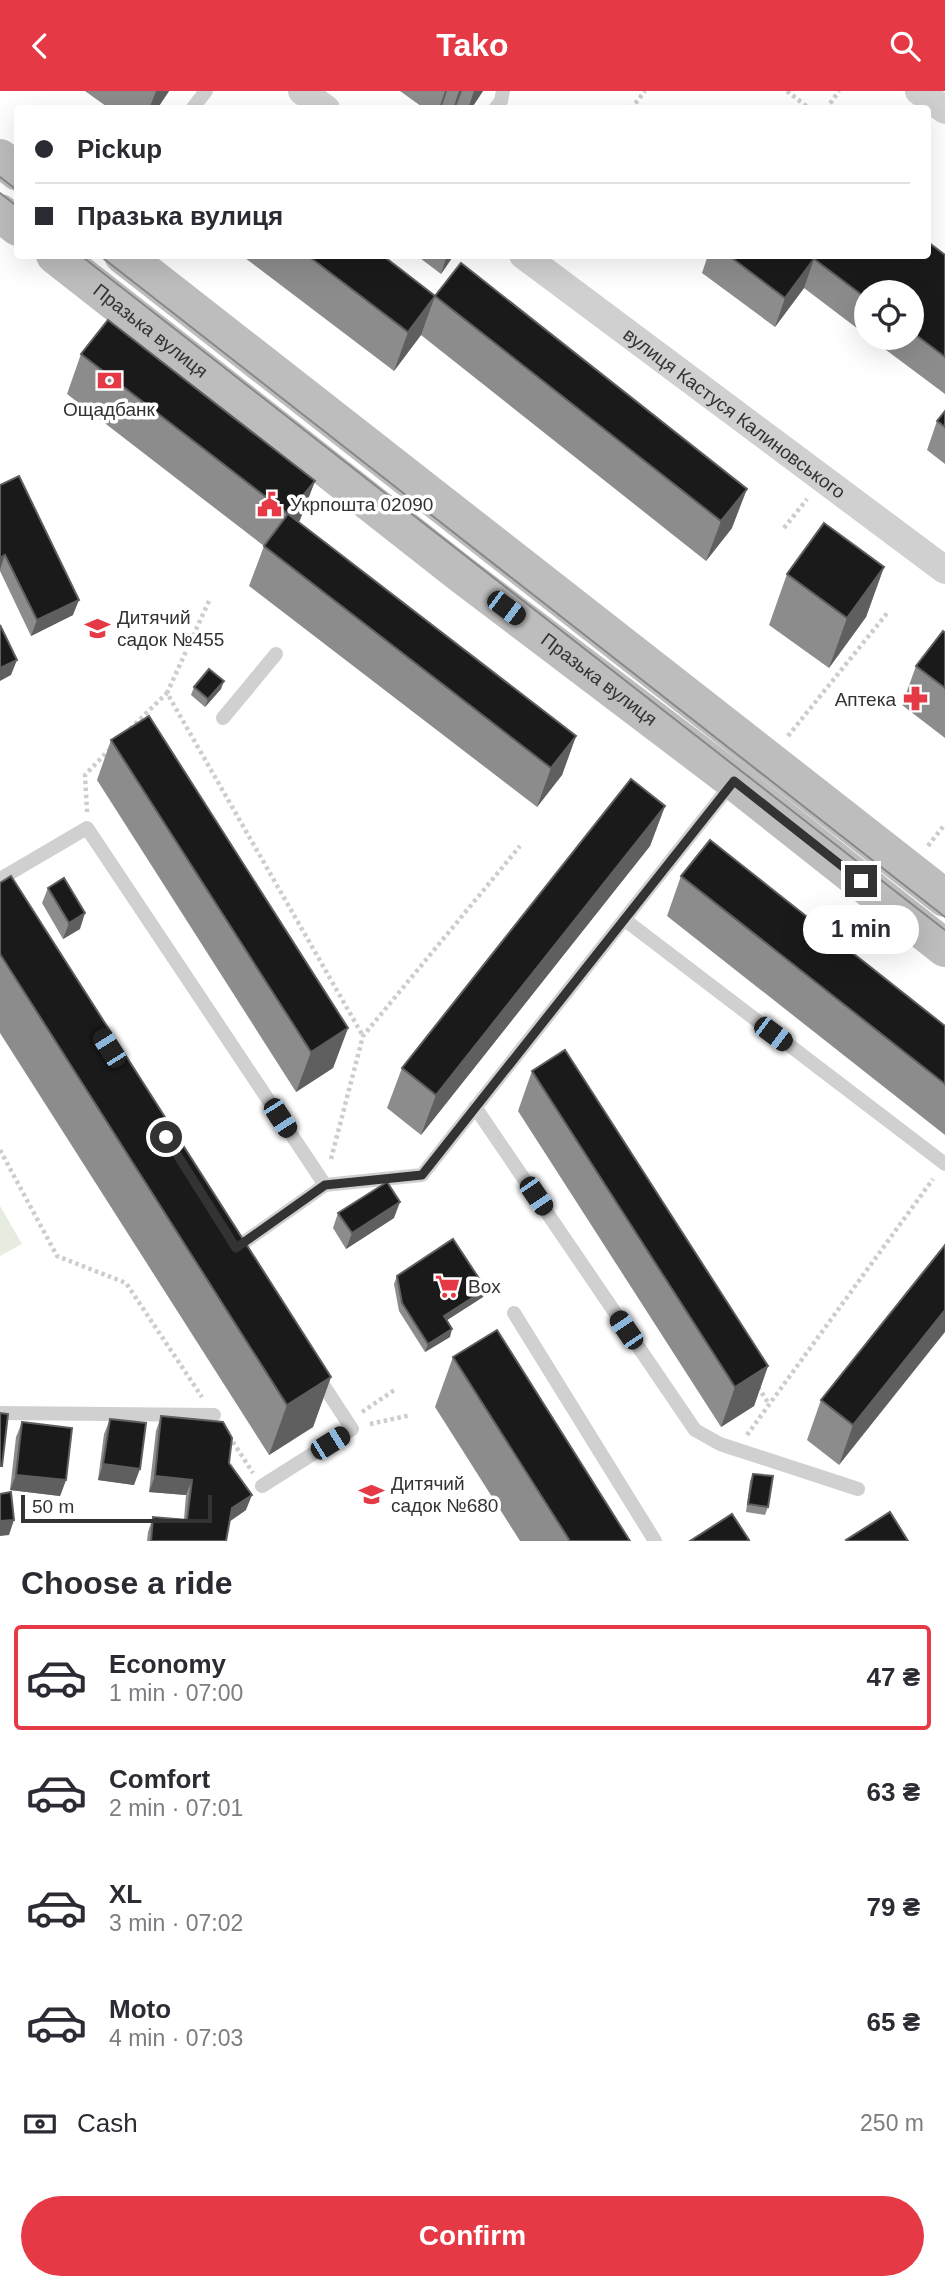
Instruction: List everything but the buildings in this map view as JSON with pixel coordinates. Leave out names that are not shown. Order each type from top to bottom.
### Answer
[{"type":"street","points":[[302,91],[321,105]]},
{"type":"street","points":[[919,91],[945,110]]},
{"type":"street","points":[[0,158],[14,169]]},
{"type":"street","name":"Празька вулиця","points":[[128,259],[945,898]]},
{"type":"street","name":"вулиця Кастуся Калиновського","points":[[528,259],[945,570]]},
{"type":"street","name":"Празька вулиця","points":[[70,260],[461,574],[734,781],[945,948]]},
{"type":"lane","points":[[195,105],[206,91]]},
{"type":"lane","points":[[223,718],[276,654]]},
{"type":"lane","points":[[236,1248],[325,1185],[422,1175],[734,781]]},
{"type":"lane","points":[[0,880],[87,828],[325,1185]]},
{"type":"lane","points":[[625,920],[944,1164]]},
{"type":"lane","points":[[475,1107],[695,1430],[736,1449],[858,1489]]},
{"type":"lane","points":[[514,1313],[655,1541]]},
{"type":"lane","points":[[262,1486],[350,1425],[310,1364]]},
{"type":"lane","points":[[0,1413],[214,1415]]},
{"type":"path","points":[[634,105],[645,91]]},
{"type":"path","points":[[787,91],[805,105]]},
{"type":"path","points":[[784,528],[823,479]]},
{"type":"path","points":[[121,738],[167,693],[209,601]]},
{"type":"path","points":[[781,744],[888,612]]},
{"type":"path","points":[[167,693],[363,1036]]},
{"type":"path","points":[[87,828],[85,775],[112,747]]},
{"type":"path","points":[[922,854],[945,824]]},
{"type":"path","points":[[325,1185],[363,1036],[520,846]]},
{"type":"path","points":[[0,1150],[57,1256],[126,1283],[214,1415]]},
{"type":"path","points":[[736,1449],[944,1164]]},
{"type":"path","points":[[754,1381],[769,1404]]},
{"type":"path","points":[[350,1425],[396,1389]]},
{"type":"path","points":[[350,1425],[411,1415]]},
{"type":"path","points":[[227,1434],[262,1486]]},
{"type":"shaded area","points":[[0,1206],[22,1244],[0,1256]]},
{"type":"tram line","points":[[0,177],[14,188]]},
{"type":"tram line","points":[[0,193],[14,204]]},
{"type":"tram line","points":[[85,259],[945,930]]},
{"type":"tram line","points":[[104,259],[945,917]]},
{"type":"place","name":"Ощадбанк","points":[[109,381]]},
{"type":"place","name":"Укрпошта 02090","points":[[270,504]]},
{"type":"place","name":"Дитячий садок №455","points":[[97,628]]},
{"type":"place","name":"Аптека","points":[[916,699]]},
{"type":"place","name":"Box","points":[[448,1286]]},
{"type":"place","name":"Дитячий садок №680","points":[[371,1494]]},
{"type":"route","points":[[166,1137],[236,1248],[325,1185],[422,1175],[734,781],[861,881]]}]
